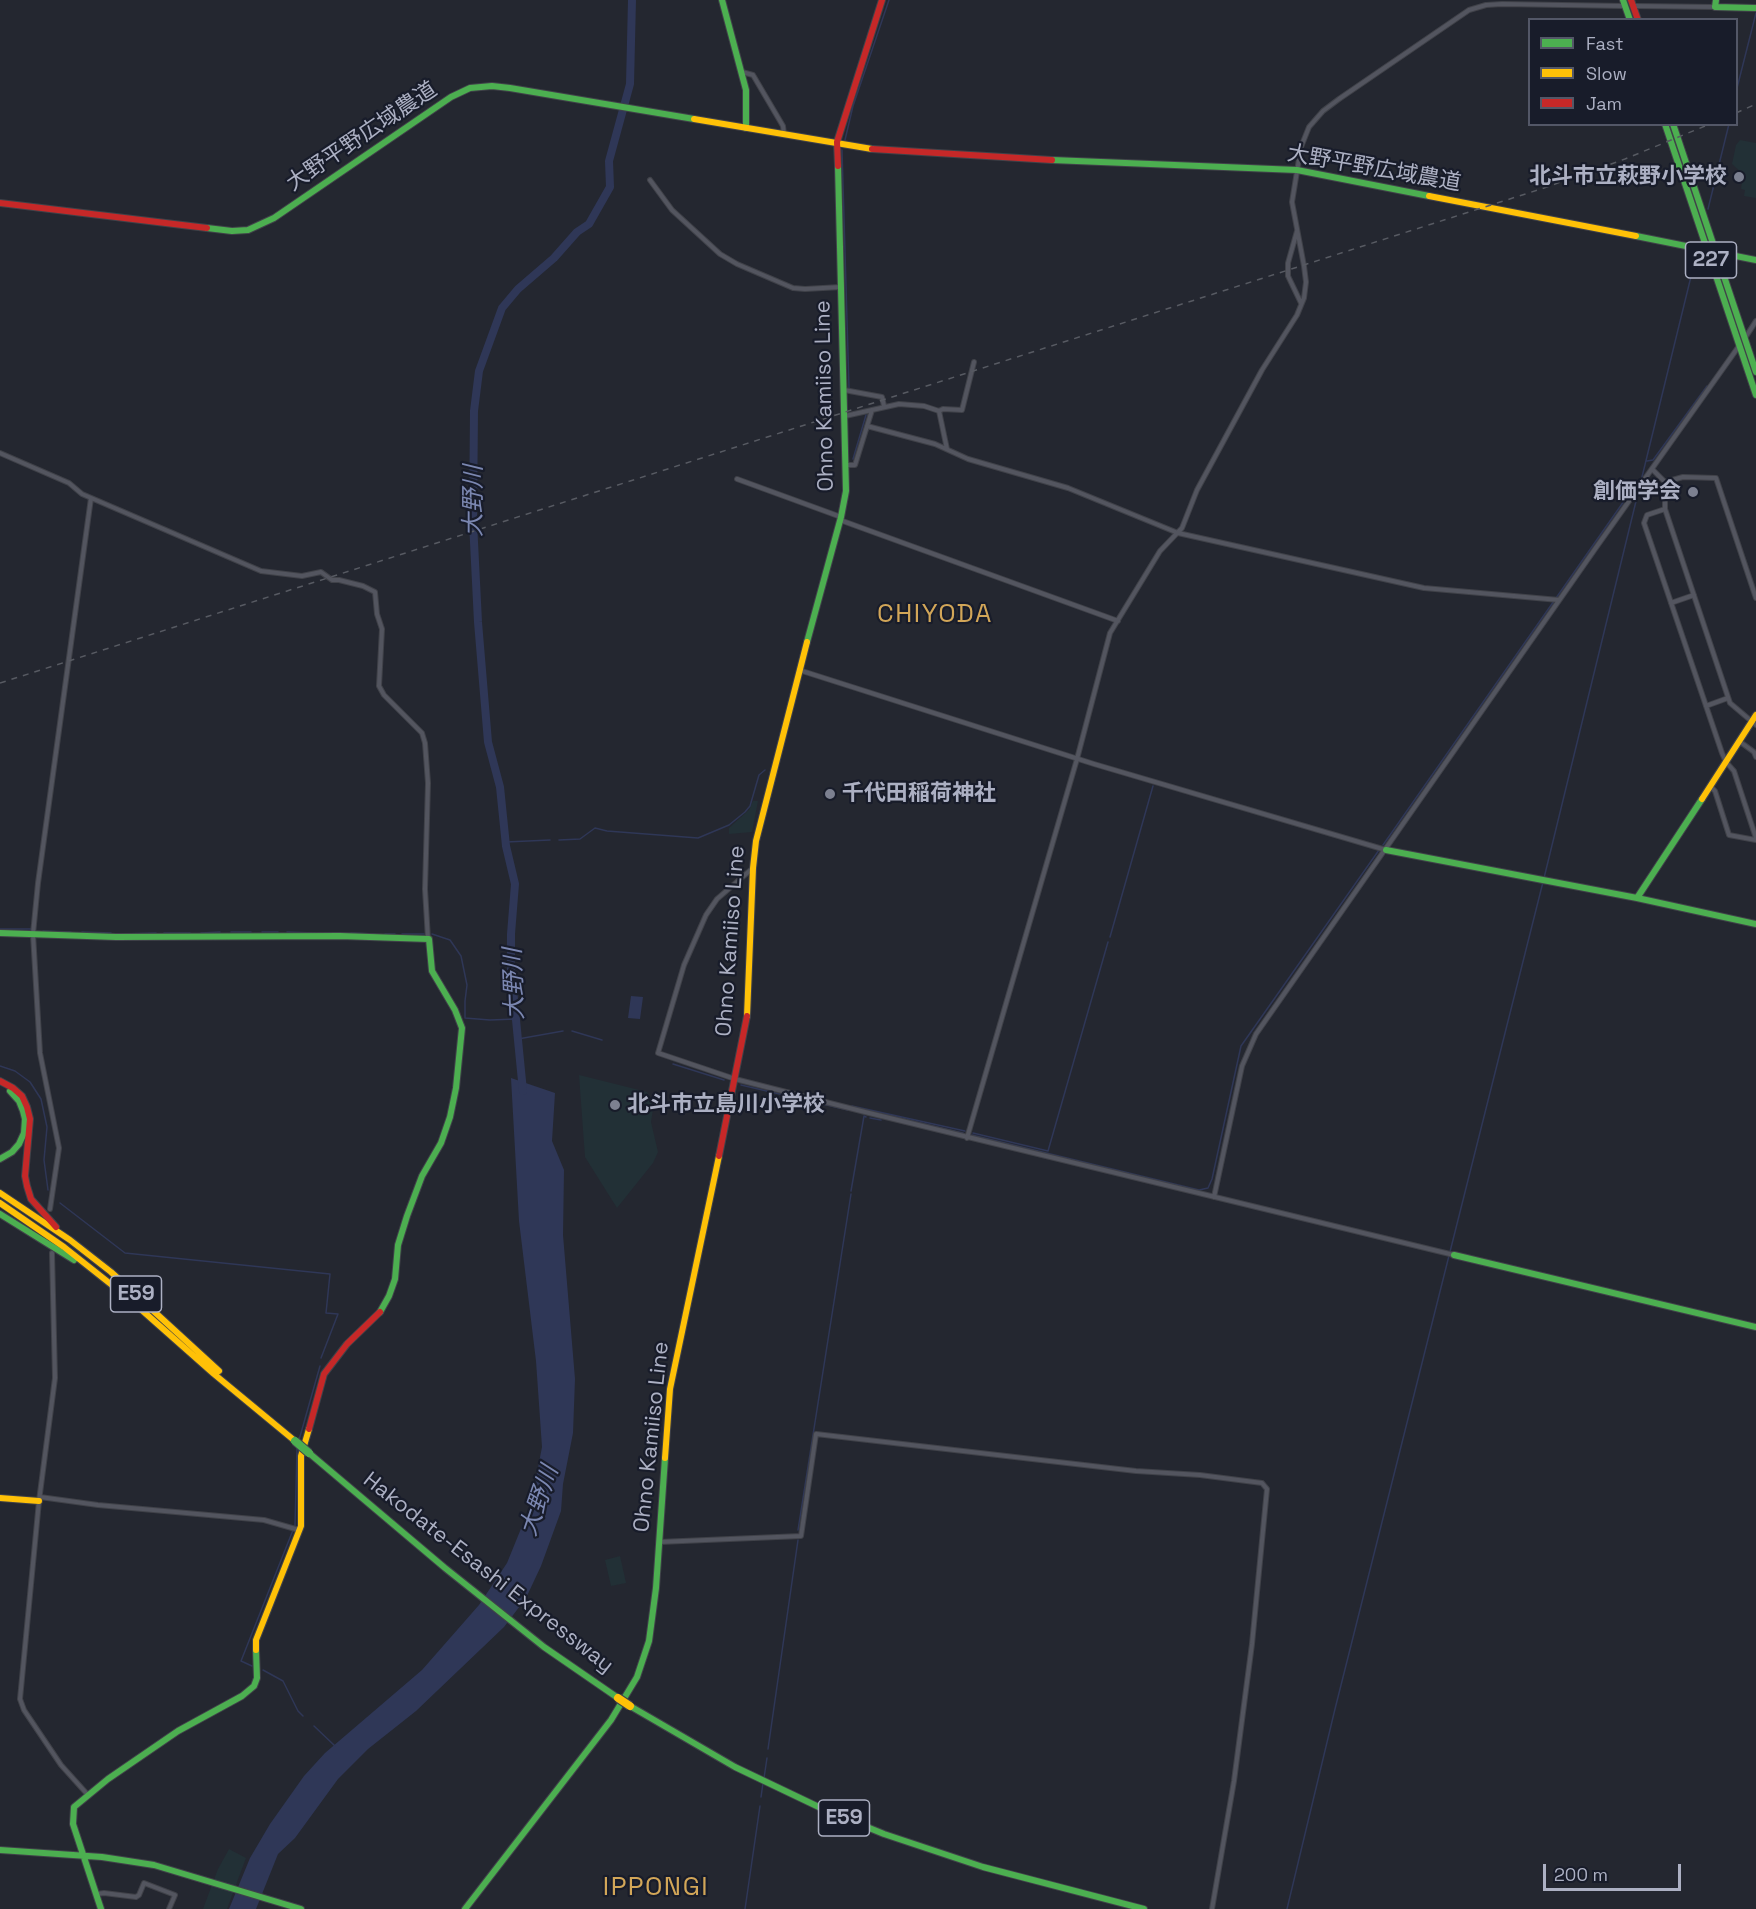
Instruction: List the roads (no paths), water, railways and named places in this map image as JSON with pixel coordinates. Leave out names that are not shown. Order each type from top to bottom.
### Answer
[{"type":"main road","points":[[722,0],[747,90],[746,128],[837,142]]},
{"type":"main road","name":"Ohno Kamiiso Line","points":[[465,1909],[611,1720],[628,1694],[649,1641],[654,1609],[665,1431],[674,1363],[746,1026],[753,868],[760,820],[841,518],[846,491],[837,142],[882,0]]},
{"type":"main road","points":[[1628,3],[1630,18]]},
{"type":"main road","points":[[1628,3],[1637,18]]},
{"type":"main road","points":[[1715,4],[1754,8]]},
{"type":"main road","name":"大野平野広域農道","points":[[0,203],[232,231],[248,230],[274,218],[470,88],[492,86],[746,128]]},
{"type":"main road","name":"227","points":[[1666,126],[1756,395]]},
{"type":"main road","name":"227","points":[[1674,126],[1756,372]]},
{"type":"main road","name":"大野平野広域農道","points":[[837,142],[871,149],[1021,159],[1297,170],[1756,260]]},
{"type":"main road","points":[[1637,898],[1755,720]]},
{"type":"main road","points":[[1386,850],[1548,880],[1756,924]]},
{"type":"main road","points":[[0,933],[116,937],[329,936],[429,939],[432,971],[455,1010],[462,1028],[454,1101],[441,1143],[422,1176],[407,1216],[398,1245],[395,1279],[386,1303],[324,1374],[301,1456],[302,1520],[296,1528],[256,1640],[257,1678],[251,1690],[178,1731],[76,1804],[72,1816],[101,1909]]},
{"type":"main road","points":[[0,1081],[22,1096],[27,1107],[30,1125],[26,1176],[31,1198],[69,1240]]},
{"type":"main road","points":[[0,1086],[12,1093],[19,1101],[25,1119],[24,1133],[18,1144],[12,1152],[0,1159]]},
{"type":"main road","name":"Hakodate-Esashi Expressway","points":[[0,1193],[69,1240],[120,1279],[259,1410]]},
{"type":"main road","name":"Hakodate-Esashi Expressway","points":[[0,1203],[64,1247],[127,1297],[214,1374],[543,1647],[630,1706],[697,1746],[823,1809],[926,1849],[1075,1892],[1144,1909]]},
{"type":"main road","points":[[0,1214],[61,1251],[127,1297]]},
{"type":"main road","points":[[1454,1255],[1756,1327]]},
{"type":"main road","points":[[0,1498],[39,1499]]},
{"type":"main road","points":[[0,1850],[85,1856],[154,1865],[299,1909]]},
{"type":"street","points":[[967,1138],[1077,759],[1108,640],[1160,551],[1178,533],[1185,522],[1197,490],[1251,390],[1302,304],[1306,282],[1292,202],[1301,147],[1305,134],[1314,120],[1323,111],[1461,14],[1476,8],[1492,5],[1715,4]]},
{"type":"street","points":[[742,72],[753,75],[783,126],[784,134]]},
{"type":"street","points":[[650,180],[680,217],[720,254],[737,264],[793,288],[842,287]]},
{"type":"street","points":[[1298,230],[1288,262],[1288,276],[1302,304]]},
{"type":"street","points":[[1214,1197],[1242,1066],[1250,1046],[1556,600],[1756,321]]},
{"type":"street","points":[[845,416],[884,406],[911,404],[939,411],[943,409],[962,410],[974,362]]},
{"type":"street","points":[[844,390],[882,397],[884,406]]},
{"type":"street","points":[[847,465],[855,465],[872,409]]},
{"type":"street","points":[[939,411],[948,449]]},
{"type":"street","points":[[867,426],[948,449],[968,459],[1068,488],[1178,533],[1424,588],[1556,600]]},
{"type":"street","points":[[0,453],[69,483],[77,491],[91,498],[261,571],[302,576],[321,572],[332,580],[371,588],[375,592],[377,614],[382,629],[379,686],[384,695],[422,734],[425,743],[428,783],[426,889],[429,939]]},
{"type":"street","points":[[1652,469],[1665,482],[1665,509],[1730,703],[1755,720]]},
{"type":"street","points":[[1665,482],[1683,477],[1716,478],[1756,598]]},
{"type":"street","points":[[737,479],[1118,621]]},
{"type":"street","points":[[50,1209],[60,1148],[40,1053],[33,934],[91,498]]},
{"type":"street","points":[[1665,509],[1647,515],[1644,523],[1706,706],[1726,762],[1734,771],[1756,839],[1729,835],[1715,791],[1710,786]]},
{"type":"street","points":[[1671,603],[1694,595]]},
{"type":"street","points":[[799,670],[1077,759],[1386,850]]},
{"type":"street","points":[[1706,706],[1728,698]]},
{"type":"street","points":[[1739,741],[1754,752],[1756,757]]},
{"type":"street","points":[[753,868],[717,899],[706,915],[684,965],[658,1053],[735,1079],[967,1138],[1454,1255]]},
{"type":"street","points":[[52,1252],[55,1378],[39,1499],[21,1706],[61,1765],[88,1795]]},
{"type":"street","points":[[659,1542],[801,1536],[816,1434],[1136,1471],[1200,1475],[1262,1483],[1267,1489],[1252,1644],[1234,1781],[1212,1909]]},
{"type":"street","points":[[39,1499],[264,1520],[296,1528]]},
{"type":"street","points":[[97,1894],[136,1897],[144,1883],[175,1895],[169,1909]]},
{"type":"water","points":[[631,996],[643,997],[640,1019],[628,1018]]},
{"type":"water","points":[[511,1078],[555,1093],[552,1141],[564,1170],[563,1235],[575,1379],[573,1433],[563,1484],[561,1511],[541,1566],[526,1598],[504,1627],[416,1711],[368,1749],[338,1779],[295,1838],[278,1854],[256,1909],[229,1909],[250,1858],[270,1824],[304,1776],[325,1753],[422,1670],[479,1605],[507,1563],[531,1504],[542,1447],[536,1361],[519,1221]]},
{"type":"waterway","name":"大野川","points":[[523,1091],[511,969],[515,884],[506,846],[500,787],[488,742],[478,622],[473,522],[474,411],[479,371],[502,308],[518,289],[554,258],[577,232],[589,224],[610,187],[609,161],[630,84],[632,0]]},
{"type":"waterway","points":[[845,140],[853,106],[889,0]]},
{"type":"waterway","points":[[1738,84],[1756,13]]},
{"type":"waterway","points":[[1708,209],[1729,126]]},
{"type":"waterway","points":[[842,150],[849,388]]},
{"type":"waterway","points":[[1641,481],[1697,252]]},
{"type":"waterway","points":[[1647,461],[1653,460],[1707,386]]},
{"type":"waterway","points":[[853,459],[866,415]]},
{"type":"waterway","points":[[1544,878],[1639,489]]},
{"type":"waterway","points":[[1383,845],[1631,491]]},
{"type":"waterway","points":[[559,840],[580,839],[595,828],[607,831],[698,838],[729,825],[745,812],[750,806],[759,775],[765,770]]},
{"type":"waterway","points":[[1110,937],[1153,786]]},
{"type":"waterway","points":[[506,842],[550,840]]},
{"type":"waterway","points":[[972,1135],[1199,1190],[1208,1188],[1212,1179],[1241,1046],[1379,850]]},
{"type":"waterway","points":[[1287,1909],[1543,882]]},
{"type":"waterway","points":[[0,929],[31,929]]},
{"type":"waterway","points":[[43,931],[71,932]]},
{"type":"waterway","points":[[82,932],[111,933]]},
{"type":"waterway","points":[[201,933],[220,932]]},
{"type":"waterway","points":[[231,932],[251,932]]},
{"type":"waterway","points":[[262,932],[278,932]]},
{"type":"waterway","points":[[287,932],[315,933]]},
{"type":"waterway","points":[[122,934],[156,933]]},
{"type":"waterway","points":[[164,933],[190,933]]},
{"type":"waterway","points":[[325,933],[342,933]]},
{"type":"waterway","points":[[351,933],[375,934]]},
{"type":"waterway","points":[[385,934],[395,934]]},
{"type":"waterway","points":[[402,934],[424,934]]},
{"type":"waterway","points":[[432,934],[450,940],[461,956],[467,985],[465,1018],[516,1019]]},
{"type":"waterway","points":[[973,1133],[1048,1151],[1108,942]]},
{"type":"waterway","points":[[518,1039],[563,1031]]},
{"type":"waterway","points":[[572,1031],[602,1040]]},
{"type":"waterway","points":[[673,1064],[724,1080]]},
{"type":"waterway","points":[[0,1066],[15,1071],[30,1082],[41,1099],[47,1127],[44,1160],[48,1190]]},
{"type":"waterway","points":[[741,1085],[848,1110]]},
{"type":"waterway","points":[[852,1106],[965,1131]]},
{"type":"waterway","points":[[886,1115],[963,1133]]},
{"type":"waterway","points":[[851,1191],[864,1116],[866,1117]]},
{"type":"waterway","points":[[870,1118],[881,1120]]},
{"type":"waterway","points":[[798,1530],[851,1194]]},
{"type":"waterway","points":[[60,1203],[125,1253],[330,1274],[326,1313],[338,1314],[321,1358]]},
{"type":"waterway","points":[[299,1440],[320,1366]]},
{"type":"waterway","points":[[295,1526],[297,1447]]},
{"type":"waterway","points":[[252,1666],[241,1661],[293,1530]]},
{"type":"waterway","points":[[768,1749],[798,1540]]},
{"type":"waterway","points":[[263,1670],[283,1681],[298,1711],[303,1716]]},
{"type":"waterway","points":[[314,1726],[335,1746]]},
{"type":"waterway","points":[[764,1778],[767,1758]]},
{"type":"waterway","points":[[761,1797],[763,1783]]},
{"type":"waterway","points":[[745,1909],[760,1806]]},
{"type":"railway","points":[[1738,112],[1756,104]]},
{"type":"railway","points":[[0,683],[1544,188],[1625,159],[1705,126]]},
{"type":"place","name":"北斗市立萩野小学校","points":[[1739,177]]},
{"type":"place","name":"創価学会","points":[[1693,492]]},
{"type":"place","name":"千代田稲荷神社","points":[[830,794]]},
{"type":"place","name":"北斗市立島川小学校","points":[[615,1105]]},
{"type":"district","name":"CHIYODA","points":[[935,615]]},
{"type":"district","name":"IPPONGI","points":[[656,1888]]}]
